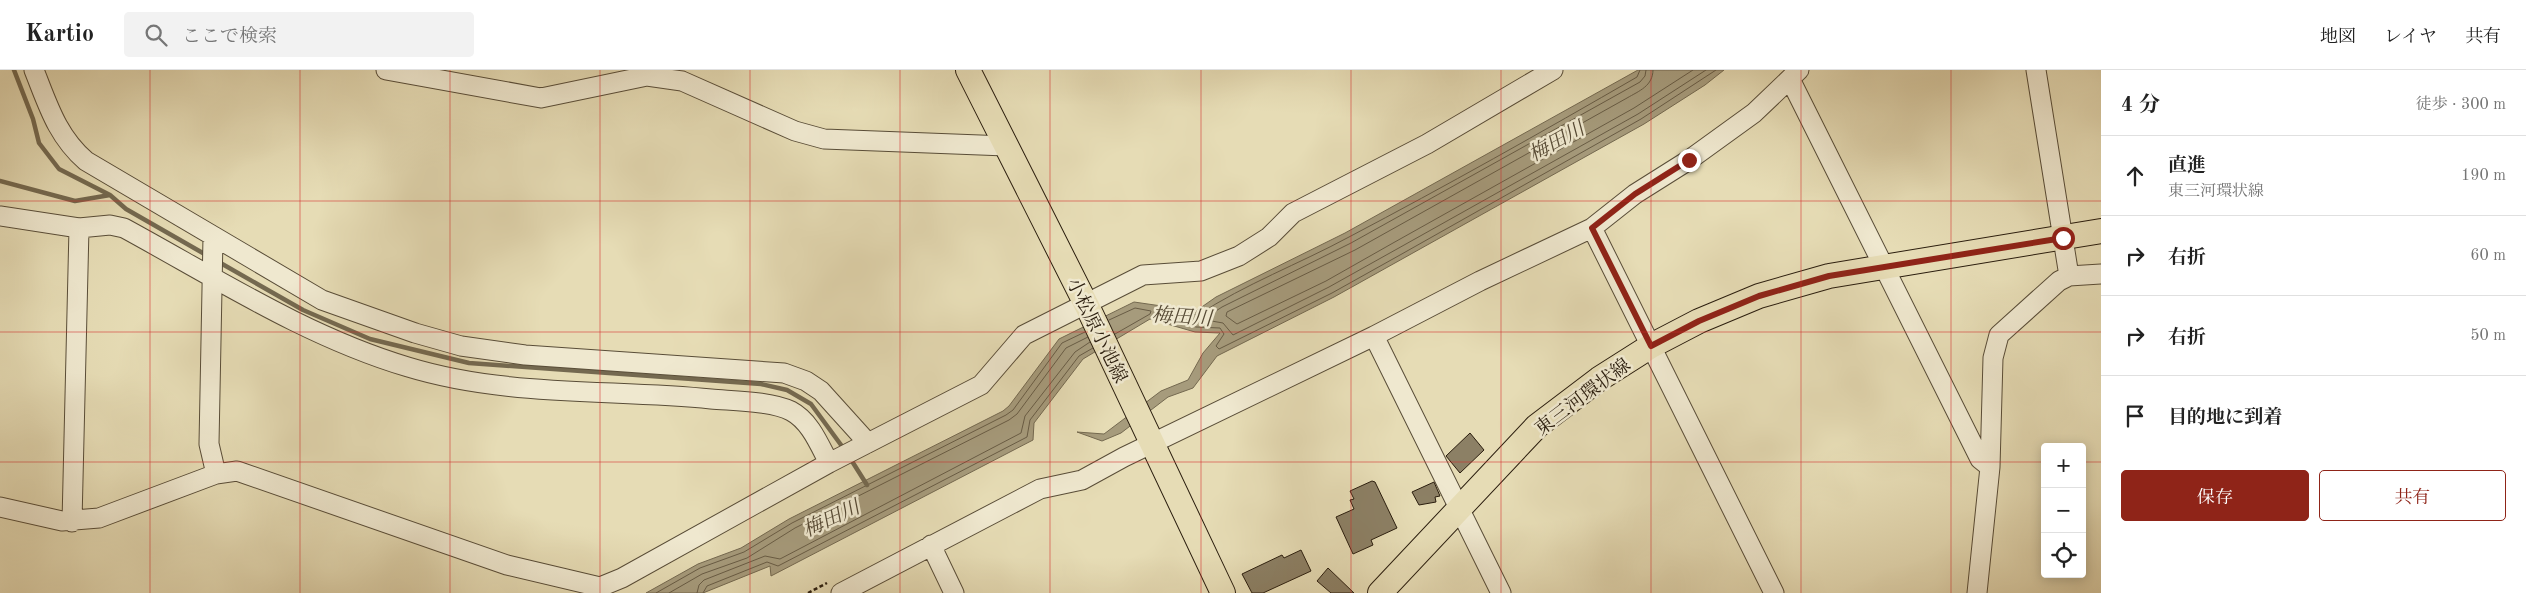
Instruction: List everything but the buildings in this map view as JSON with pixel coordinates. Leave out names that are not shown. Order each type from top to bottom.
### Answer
[{"type":"main road","name":"小松原小池線","points":[[968,70],[1088,308],[1223,593]]},
{"type":"main road","name":"東三河環状線","points":[[1380,593],[1537,426],[1599,378],[1651,346],[1699,321],[1759,296],[1829,276],[2101,231]]},
{"type":"street","points":[[34,70],[61,134],[71,148],[86,161],[322,300],[416,333],[461,346],[525,355],[784,373],[806,381],[820,391],[847,454]]},
{"type":"street","points":[[386,70],[541,98],[648,73],[682,81],[795,131],[824,139],[1006,146]]},
{"type":"street","points":[[0,507],[72,522],[99,518],[216,474],[237,471],[507,565],[600,587],[622,578],[847,454],[981,385],[1024,335],[1088,308],[1143,275],[1201,271],[1239,256],[1269,237],[1293,213],[1427,144],[1553,70]]},
{"type":"street","points":[[2036,70],[2069,276]]},
{"type":"street","points":[[841,593],[1040,488],[1082,480],[1149,438],[1374,336],[1480,281],[1592,228],[1635,194],[1689,160],[1754,113],[1794,75],[1980,459],[1990,467]]},
{"type":"street","points":[[0,216],[79,228],[110,225],[124,228],[294,322],[360,352],[410,368],[465,381],[564,392],[682,396],[765,404],[790,411],[847,454]]},
{"type":"street","points":[[72,522],[79,228]]},
{"type":"street","points":[[1592,228],[1774,593]]},
{"type":"street","points":[[213,237],[210,275],[209,444],[216,474]]},
{"type":"street","points":[[1977,593],[1990,467],[1993,358],[1999,335],[2059,281],[2069,276],[2101,274]]},
{"type":"street","points":[[1374,336],[1501,593]]},
{"type":"street","points":[[931,545],[954,593]]},
{"type":"water","name":"梅田川","points":[[1638,70],[1724,70],[1705,85],[1644,124],[1334,297],[1217,356],[1193,388],[1168,397],[1121,433],[1102,441],[1077,432],[1104,434],[1161,391],[1188,380],[1203,353],[1220,333],[1195,332],[1150,319],[1083,359],[1034,423],[1033,440],[771,576],[770,566],[703,593],[646,593],[698,564],[741,548],[789,519],[1003,411],[1009,406],[1059,339],[1134,302],[1196,311],[1216,297],[1345,233]]},
{"type":"waterway","points":[[14,70],[33,119],[39,143],[59,169],[110,195],[126,209],[208,256]]},
{"type":"waterway","points":[[0,181],[75,201],[110,195]]},
{"type":"waterway","points":[[217,261],[303,310],[370,339],[469,363],[761,384],[787,390],[811,404],[844,449]]},
{"type":"waterway","points":[[850,458],[867,485]]},
{"type":"route","points":[[1689,160],[1635,194],[1592,228],[1651,346],[1699,321],[1759,296],[1829,276],[2063,238]]}]
